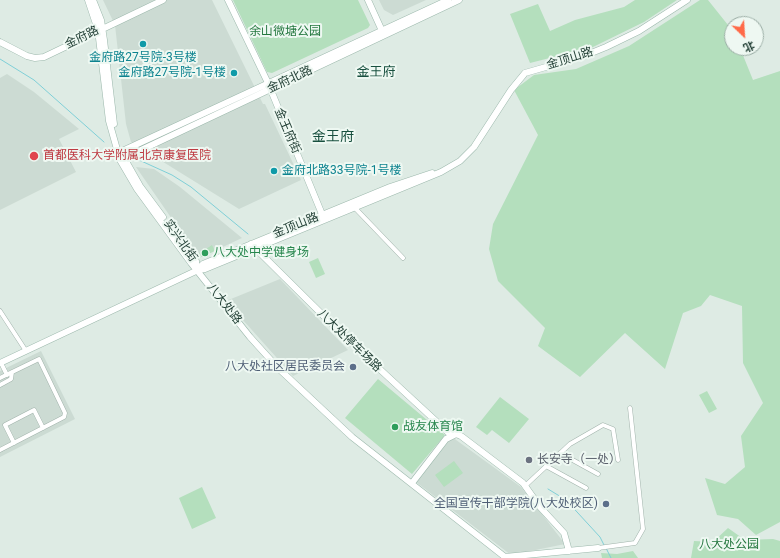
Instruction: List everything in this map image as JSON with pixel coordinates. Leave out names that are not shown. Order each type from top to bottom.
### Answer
[{"type":"street","name":"实兴北街","points":[[88,0],[100,29]]},
{"type":"street","name":"实兴北街","points":[[93,0],[100,29],[119,152],[140,186],[196,261],[198,270]]},
{"type":"street","name":"金府路","points":[[0,42],[27,56],[35,58],[44,57],[163,0]]},
{"type":"street","name":"金王府街","points":[[228,0],[269,86],[323,217]]},
{"type":"street","points":[[368,0],[383,33]]},
{"type":"street","name":"金府北路","points":[[383,33],[448,0]]},
{"type":"street","name":"金府北路","points":[[119,152],[459,0]]},
{"type":"street","name":"金顶山路","points":[[198,270],[352,205],[441,172],[460,161],[474,147],[510,90],[525,73],[584,56],[606,47],[639,31],[687,0]]},
{"type":"street","name":"金府北路","points":[[122,159],[269,86]]},
{"type":"street","points":[[352,205],[403,258]]},
{"type":"street","name":"八大处停车场路","points":[[253,246],[390,380],[451,435],[456,434],[461,436],[525,486],[540,507],[559,527],[567,539],[569,551]]},
{"type":"street","points":[[7,375],[0,363],[198,270]]},
{"type":"street","name":"八大处路","points":[[198,270],[223,304],[278,368],[336,423],[503,556],[512,558],[569,551]]},
{"type":"street","points":[[0,311],[26,351]]},
{"type":"street","points":[[0,378],[39,359],[65,413],[64,417],[0,450]]},
{"type":"street","points":[[0,385],[11,379],[12,372]]},
{"type":"street","points":[[569,551],[635,543],[643,529],[630,408]]},
{"type":"street","points":[[14,443],[5,425],[34,410],[43,428]]},
{"type":"street","points":[[525,486],[570,444],[603,425],[613,429],[618,460]]},
{"type":"street","points":[[412,484],[451,435]]},
{"type":"street","points":[[560,453],[598,474]]},
{"type":"street","points":[[546,466],[586,488]]},
{"type":"shaded area","points":[[103,0],[212,0],[263,104],[265,104],[301,180],[239,209],[131,142],[126,124],[115,25]]},
{"type":"shaded area","points":[[379,0],[426,0],[393,15],[384,10]]},
{"type":"shaded area","name":"首都医科大学附属北京康复医院","points":[[7,74],[34,92],[79,129],[59,139],[76,172],[0,210],[0,78]]},
{"type":"shaded area","points":[[136,167],[154,169],[180,187],[242,238],[199,258]]},
{"type":"shaded area","points":[[280,279],[348,350],[293,376],[226,301]]},
{"type":"shaded area","points":[[41,351],[75,419],[0,457],[0,371]]},
{"type":"shaded area","points":[[452,437],[521,487],[565,544],[511,555],[416,482]]},
{"type":"green space","name":"余山微塘公园","points":[[233,0],[358,0],[370,25],[368,28],[272,73],[267,72]]},
{"type":"green space","points":[[635,0],[677,0],[644,22],[593,47],[530,63],[510,14],[538,4],[550,31],[575,20],[624,7]]},
{"type":"green space","points":[[700,0],[708,0],[724,20],[724,56],[743,56],[753,80],[780,71],[780,522],[756,535],[738,519],[717,515],[705,478],[725,484],[745,467],[741,436],[763,403],[743,363],[742,306],[710,295],[701,306],[683,313],[665,369],[625,333],[580,377],[538,346],[545,328],[498,281],[489,249],[493,224],[538,135],[514,90],[534,75],[576,69],[629,46]]},
{"type":"green space","name":"八大处中学健身场","points":[[212,245],[215,251],[199,258],[197,255]]},
{"type":"green space","points":[[318,258],[325,274],[316,278],[309,262]]},
{"type":"green space","name":"战友体育馆","points":[[378,379],[445,435],[412,474],[345,418]]},
{"type":"green space","points":[[707,391],[717,409],[709,413],[699,395]]},
{"type":"green space","points":[[500,397],[529,419],[509,443],[492,430],[487,435],[476,427]]},
{"type":"green space","points":[[454,461],[463,473],[444,487],[435,475]]},
{"type":"green space","points":[[202,487],[216,518],[192,529],[179,498]]},
{"type":"green space","name":"八大处公园","points":[[728,528],[745,540],[773,539],[780,541],[780,558],[691,558],[694,541],[713,542]]},
{"type":"green space","points":[[633,551],[638,558],[602,558],[601,553],[617,554]]},
{"type":"waterway","points":[[0,59],[34,80],[104,142]]},
{"type":"waterway","points":[[139,160],[172,175],[191,187],[248,234]]},
{"type":"waterway","points":[[548,489],[566,500],[600,537],[604,545]]},
{"type":"waterway","points":[[606,548],[611,558]]},
{"type":"place","name":"金府路27号院-3号楼","points":[[143,44]]},
{"type":"place","name":"金府路27号院-1号楼","points":[[234,73]]},
{"type":"place","name":"首都医科大学附属北京康复医院","points":[[34,156]]},
{"type":"place","name":"金府北路33号院-1号楼","points":[[274,171]]},
{"type":"place","name":"八大处中学健身场","points":[[205,253]]},
{"type":"place","name":"八大处社区居民委员会","points":[[353,367]]},
{"type":"place","name":"战友体育馆","points":[[395,427]]},
{"type":"place","name":"长安寺（一处）","points":[[529,460]]},
{"type":"place","name":"全国宣传干部学院(八大处校区)","points":[[606,504]]},
{"type":"district","name":"金王府","points":[[376,73]]},
{"type":"district","name":"金王府","points":[[333,137]]}]
